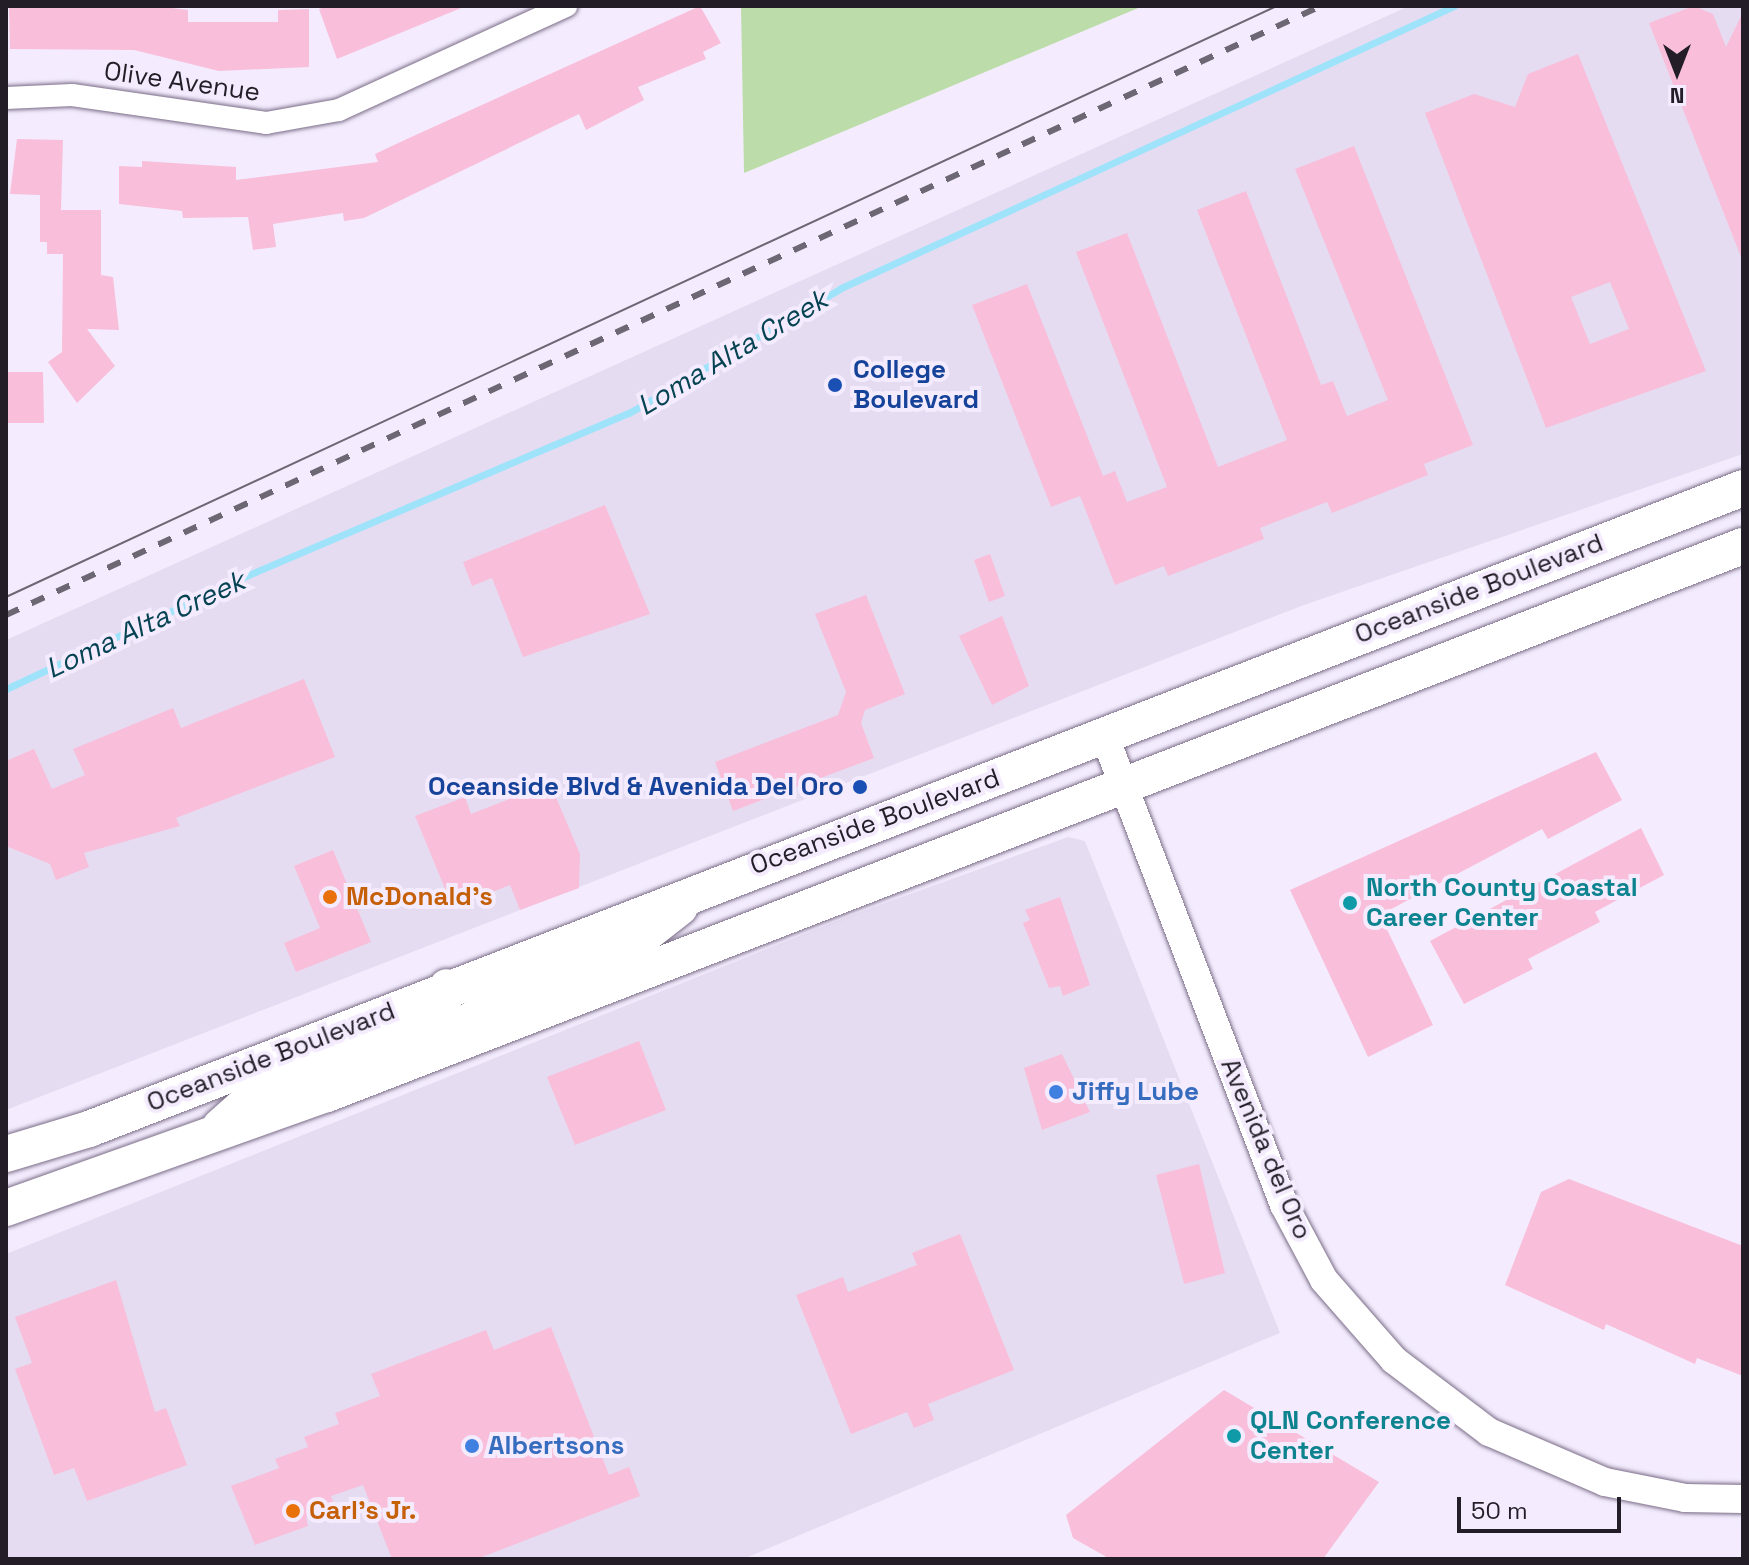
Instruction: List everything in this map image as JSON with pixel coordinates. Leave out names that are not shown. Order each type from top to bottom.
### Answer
[{"type":"main road","name":"Oceanside Boulevard","points":[[6,1154],[89,1129],[710,884],[1105,737],[1743,488]]},
{"type":"main road","name":"Oceanside Boulevard","points":[[6,1208],[212,1138],[1743,546]]},
{"type":"main road","points":[[462,1040],[463,1028],[482,1010],[634,943],[710,884]]},
{"type":"main road","points":[[212,1138],[259,1092],[438,1021],[447,987]]},
{"type":"street","name":"Olive Avenue","points":[[6,98],[72,95],[266,123],[339,110],[566,6]]},
{"type":"street","name":"Avenida del Oro","points":[[1105,737],[1284,1205],[1324,1280],[1394,1360],[1489,1432],[1605,1482],[1685,1498],[1743,1499]]},
{"type":"shaded area","points":[[1409,6],[1743,6],[1743,454],[1304,605],[6,1110],[6,640]]},
{"type":"shaded area","points":[[1068,837],[1085,841],[1280,1333],[743,1559],[6,1559],[6,1254],[847,917]]},
{"type":"green space","points":[[741,6],[1143,6],[744,173]]},
{"type":"building","points":[[156,6],[188,10],[188,22],[278,22],[278,10],[309,9],[309,67],[219,71],[134,50],[10,49],[9,7]]},
{"type":"building","points":[[328,6],[466,6],[337,59],[319,9]]},
{"type":"building","points":[[700,6],[721,43],[703,52],[706,59],[638,87],[644,100],[586,130],[579,114],[364,218],[344,221],[343,213],[273,224],[276,247],[253,250],[248,217],[183,218],[182,211],[119,204],[119,166],[142,167],[142,161],[236,167],[236,180],[378,162],[375,154]]},
{"type":"building","points":[[1694,6],[1713,14],[1726,47],[1743,12],[1743,262],[1649,23]]},
{"type":"building","points":[[1578,54],[1706,371],[1546,428],[1425,113],[1474,94],[1515,107],[1528,74]],"holes":[[[1610,282],[1629,329],[1590,344],[1571,297]]]},
{"type":"building","points":[[17,139],[63,140],[61,210],[101,210],[101,275],[113,277],[119,330],[87,329],[115,366],[77,403],[48,362],[62,352],[63,254],[47,254],[47,242],[40,242],[40,195],[10,194]]},
{"type":"building","points":[[1354,146],[1473,445],[1424,464],[1428,475],[1332,513],[1327,502],[1260,528],[1264,539],[1168,576],[1164,566],[1115,585],[1080,496],[1051,507],[972,305],[1027,284],[1103,476],[1115,471],[1127,502],[1167,487],[1076,252],[1127,233],[1218,467],[1287,440],[1197,210],[1246,191],[1321,385],[1333,381],[1347,416],[1388,400],[1295,169]]},
{"type":"building","points":[[7,372],[43,372],[44,423],[6,423]]},
{"type":"building","points":[[605,505],[650,614],[523,657],[492,578],[472,586],[463,562]]},
{"type":"building","points":[[990,554],[1005,596],[989,602],[974,560]]},
{"type":"building","points":[[866,595],[905,694],[865,710],[861,723],[874,758],[733,811],[715,762],[838,715],[846,692],[815,614]]},
{"type":"building","points":[[1002,616],[1029,686],[992,705],[959,636]]},
{"type":"building","points":[[304,679],[335,757],[176,818],[180,826],[84,853],[89,867],[56,880],[50,864],[6,846],[6,761],[34,749],[52,789],[85,775],[73,749],[173,708],[181,728]]},
{"type":"building","name":"North County Coastal Career Center","points":[[1596,752],[1622,800],[1548,839],[1542,829],[1380,915],[1433,1025],[1368,1057],[1290,890]]},
{"type":"building","points":[[550,783],[580,854],[579,888],[520,910],[510,885],[453,908],[415,816],[465,797],[471,814]]},
{"type":"building","points":[[1641,828],[1664,875],[1595,912],[1600,922],[1528,959],[1533,969],[1464,1004],[1430,941]]},
{"type":"building","name":"McDonald's","points":[[333,850],[371,942],[296,972],[284,943],[320,928],[294,866]]},
{"type":"building","points":[[1060,897],[1090,985],[1063,996],[1060,986],[1049,988],[1023,923],[1030,920],[1025,910]]},
{"type":"building","points":[[639,1041],[666,1110],[575,1145],[547,1077]]},
{"type":"building","points":[[1062,1054],[1090,1112],[1042,1130],[1024,1068]]},
{"type":"building","points":[[1199,1164],[1225,1273],[1184,1284],[1156,1175]]},
{"type":"building","points":[[1569,1179],[1743,1246],[1743,1376],[1697,1358],[1695,1364],[1606,1324],[1604,1330],[1505,1285],[1541,1192]]},
{"type":"building","points":[[960,1234],[1014,1370],[928,1404],[934,1420],[914,1428],[907,1412],[851,1434],[796,1295],[843,1277],[848,1292],[917,1265],[912,1253]]},
{"type":"building","points":[[116,1280],[155,1412],[166,1408],[187,1465],[87,1501],[74,1468],[54,1475],[15,1369],[32,1363],[15,1317]]},
{"type":"building","name":"Albertsons","points":[[551,1327],[609,1475],[629,1467],[640,1496],[477,1559],[392,1559],[363,1485],[331,1496],[335,1507],[306,1518],[308,1526],[255,1545],[231,1486],[279,1468],[275,1459],[308,1447],[304,1437],[339,1424],[335,1413],[380,1396],[371,1374],[486,1330],[494,1350]]},
{"type":"building","name":"QLN Conference Center","points":[[1224,1390],[1379,1482],[1323,1559],[1110,1559],[1073,1538],[1066,1515]]},
{"type":"waterway","name":"Loma Alta Creek","points":[[6,689],[246,576],[629,413],[841,288],[1454,6]]},
{"type":"tram line","points":[[6,597],[1277,6]]},
{"type":"railway","points":[[6,615],[1321,6]]},
{"type":"place","name":"College Boulevard","points":[[835,385]]},
{"type":"place","name":"Oceanside Blvd & Avenida Del Oro","points":[[860,787]]},
{"type":"place","name":"McDonald's","points":[[330,897]]},
{"type":"place","name":"North County Coastal Career Center","points":[[1350,903]]},
{"type":"place","name":"Jiffy Lube","points":[[1056,1092]]},
{"type":"place","name":"QLN Conference Center","points":[[1234,1436]]},
{"type":"place","name":"Albertsons","points":[[472,1446]]},
{"type":"place","name":"Carl's Jr.","points":[[293,1511]]}]
